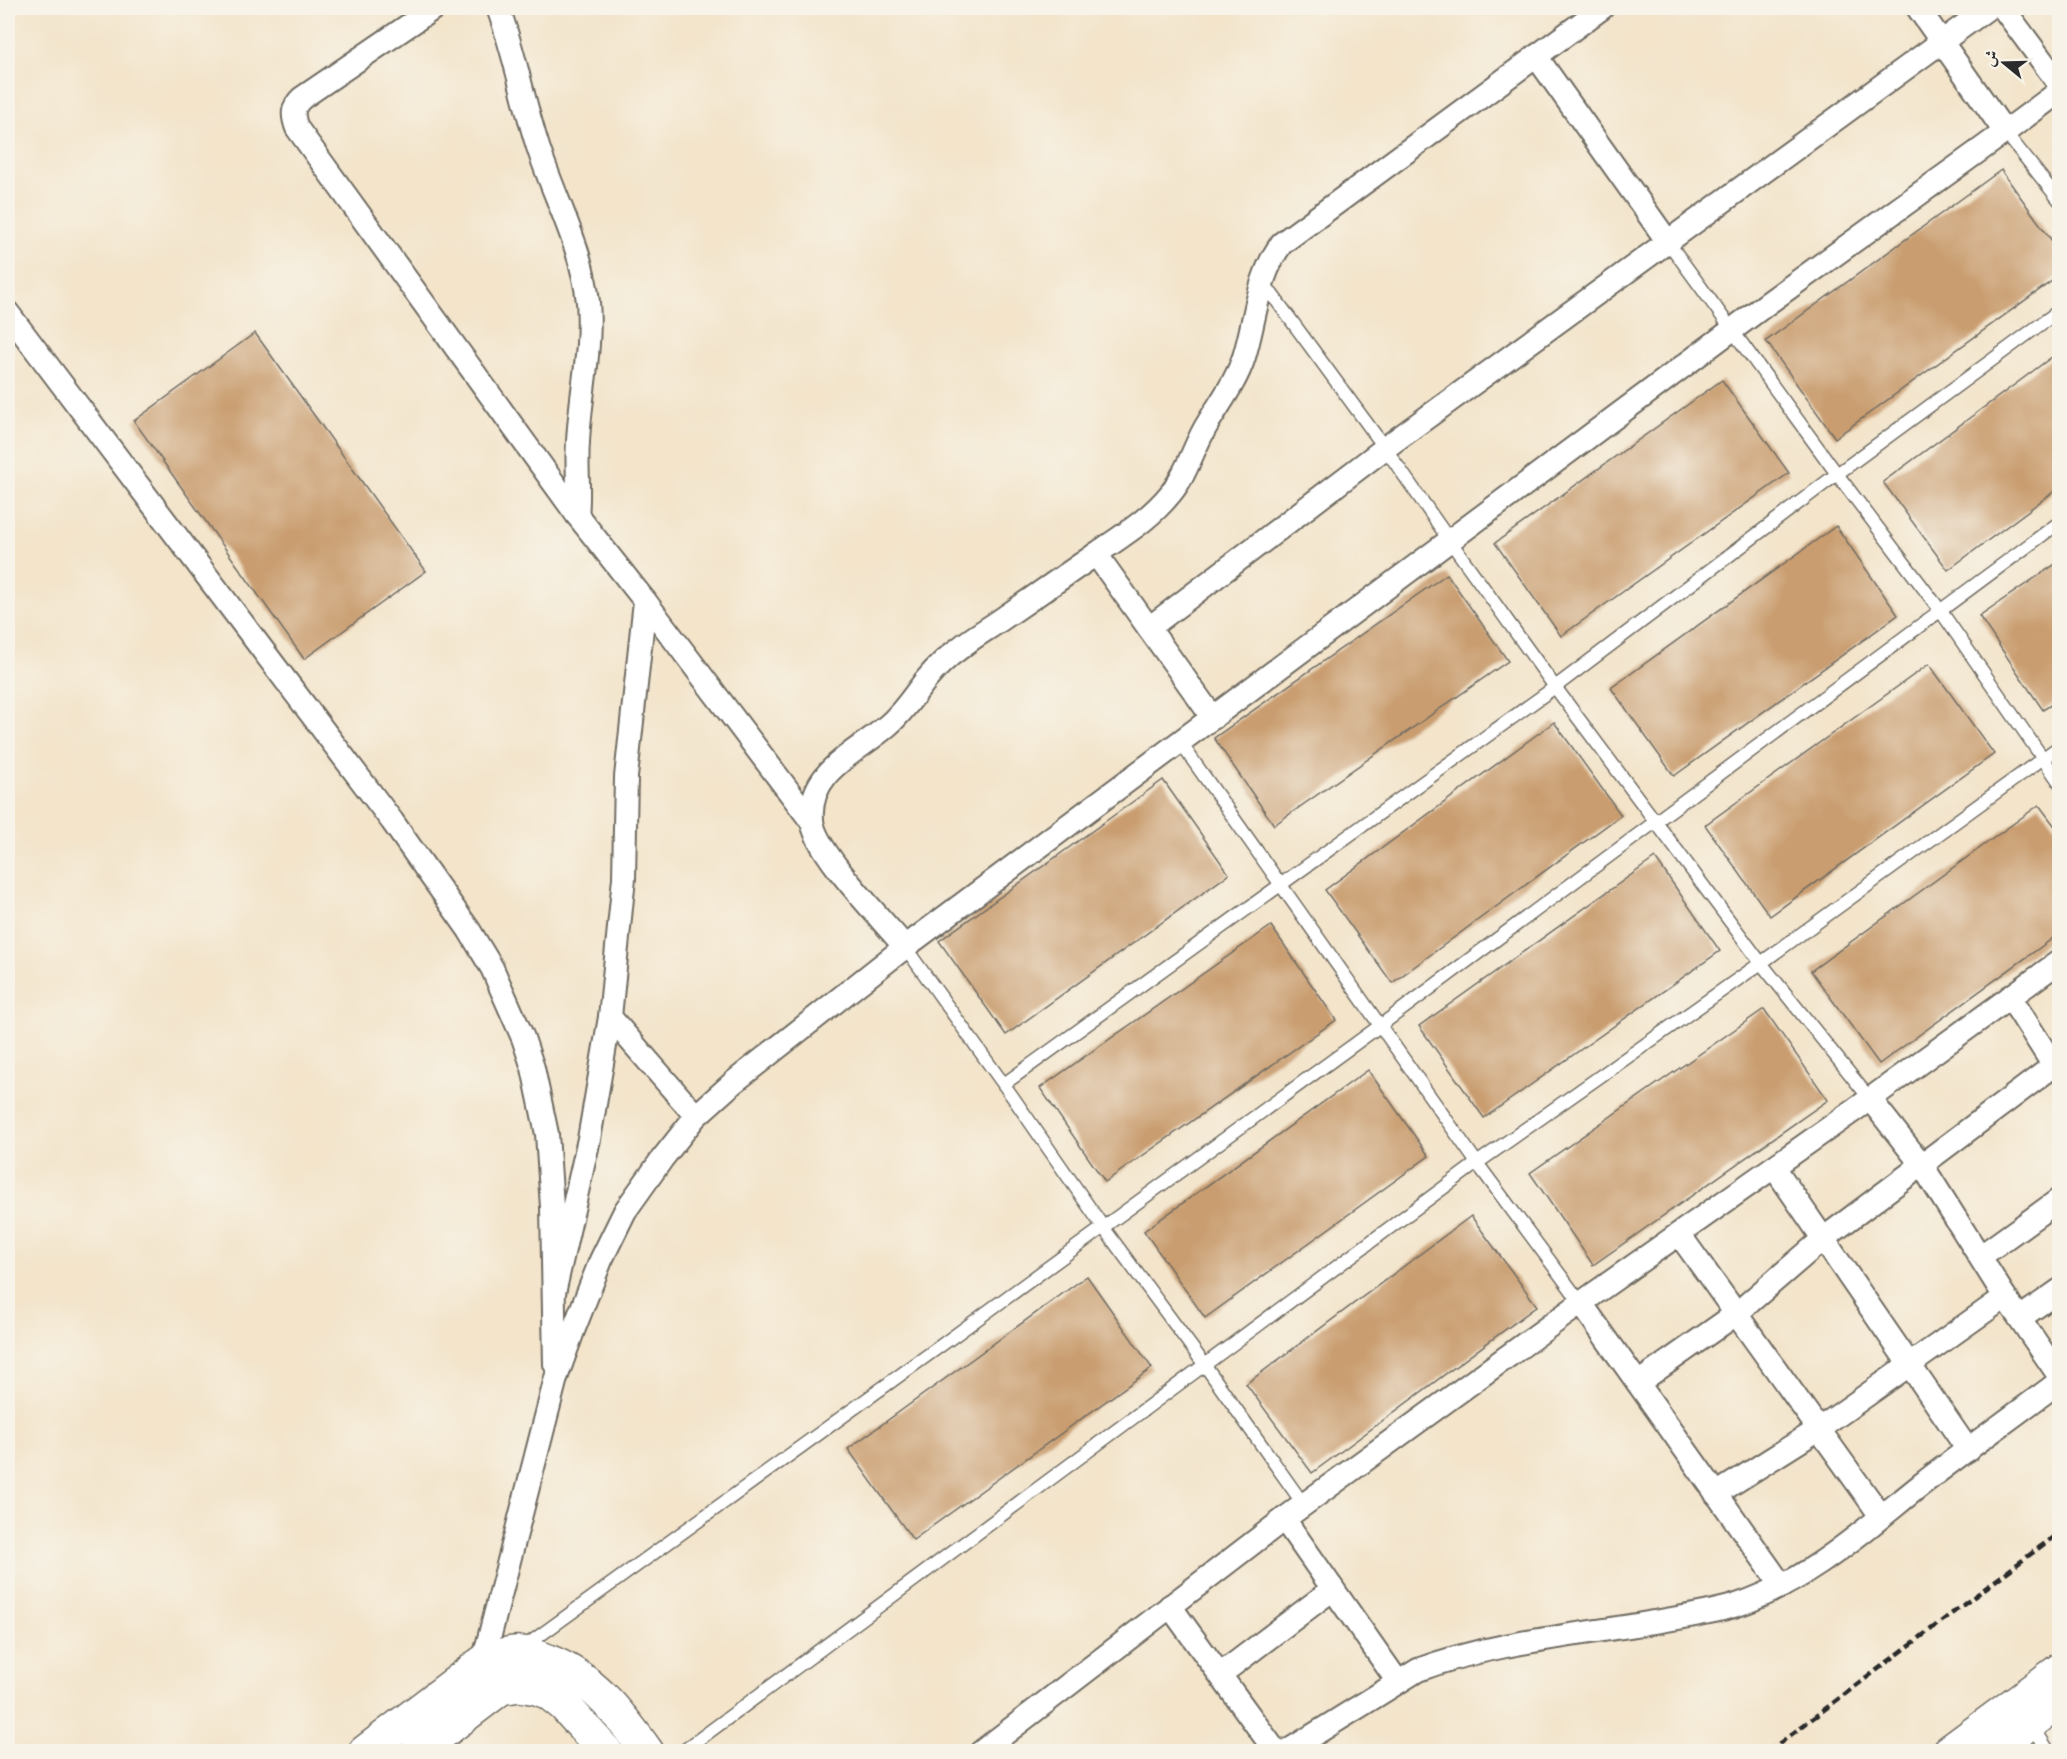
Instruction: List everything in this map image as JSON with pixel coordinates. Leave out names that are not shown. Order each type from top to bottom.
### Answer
[{"type":"main road","points":[[365,1752],[483,1662],[498,1656],[516,1653],[554,1663],[589,1683],[630,1728],[647,1752]]},
{"type":"main road","points":[[1991,1752],[2060,1670]]},
{"type":"main road","points":[[417,1752],[501,1688],[519,1685],[549,1693],[564,1705],[606,1752]]},
{"type":"main road","points":[[1949,1752],[2023,1712],[2060,1701]]},
{"type":"street","points":[[434,8],[302,98],[292,112],[297,128],[578,515],[812,822],[819,842],[832,862],[905,947]]},
{"type":"street","points":[[498,8],[512,50],[535,139],[577,249],[586,286],[589,325],[578,441],[578,515]]},
{"type":"street","points":[[812,822],[812,802],[818,784],[830,770],[889,725],[943,662],[962,646],[1146,519],[1172,491],[1208,421],[1237,375],[1244,357],[1262,281],[1274,254],[1292,234],[1602,8]]},
{"type":"street","points":[[1917,8],[2005,132]]},
{"type":"street","points":[[1149,628],[1385,448],[1941,40],[1988,8]]},
{"type":"street","points":[[2003,8],[2060,85]]},
{"type":"street","points":[[1536,56],[1668,242]]},
{"type":"street","points":[[483,1662],[556,1378],[601,1260],[626,1211],[696,1116],[734,1082],[905,947],[1732,331],[2060,91]]},
{"type":"street","points":[[8,314],[392,821],[469,930],[492,968],[523,1038],[541,1099],[547,1134],[556,1378]]},
{"type":"street","points":[[1096,554],[1213,718]]},
{"type":"street","points":[[554,1293],[596,1107],[610,1017],[624,878],[626,777],[645,601]]},
{"type":"street","points":[[981,1752],[1284,1519],[1581,1303],[1870,1099],[2060,961]]},
{"type":"street","points":[[1638,1383],[1736,1314],[1823,1239],[2057,1063],[2010,997]]},
{"type":"street","points":[[610,1017],[696,1116]]},
{"type":"street","points":[[1286,1752],[1418,1670],[1441,1661],[1506,1647],[1686,1617],[1737,1605],[1782,1586],[1813,1569],[2060,1379],[1922,1165],[1870,1099]]},
{"type":"street","points":[[1774,1167],[1968,1450]]},
{"type":"street","points":[[1982,1256],[2060,1199]]},
{"type":"street","points":[[1679,1234],[1881,1516]]},
{"type":"street","points":[[2020,1318],[2060,1290]]},
{"type":"street","points":[[1716,1494],[1819,1429],[2006,1297]]},
{"type":"street","points":[[1581,1303],[1782,1586]]},
{"type":"street","points":[[1284,1519],[1398,1682]]},
{"type":"street","points":[[1221,1674],[1333,1589]]},
{"type":"street","points":[[1170,1606],[1276,1752]]},
{"type":"lane","points":[[2005,132],[2060,201]]},
{"type":"lane","points":[[1668,242],[1837,474],[1940,610],[2060,783]]},
{"type":"lane","points":[[1262,281],[1556,687],[1761,963],[1870,1099]]},
{"type":"lane","points":[[1004,1084],[1556,687],[1837,474],[2060,310]]},
{"type":"lane","points":[[501,1688],[516,1653],[1381,1025],[2060,522]]},
{"type":"lane","points":[[1180,742],[1477,1163],[1581,1303]]},
{"type":"lane","points":[[682,1752],[1477,1163],[1761,963],[2060,746]]},
{"type":"lane","points":[[905,947],[1103,1227],[1304,1505]]},
{"type":"lane","points":[[2023,1712],[2049,1752]]},
{"type":"building","points":[[2001,170],[2060,252],[2060,275],[1835,438],[1766,341]]},
{"type":"building","points":[[255,333],[426,571],[304,659],[134,421]]},
{"type":"building","points":[[2060,351],[2060,487],[1948,570],[1883,482]]},
{"type":"building","points":[[1722,380],[1789,473],[1561,636],[1495,543]]},
{"type":"building","points":[[1836,526],[1898,615],[1674,776],[1611,688]]},
{"type":"building","points":[[2060,561],[2060,699],[2043,710],[1979,616]]},
{"type":"building","points":[[1447,574],[1508,661],[1274,825],[1214,738]]},
{"type":"building","points":[[1929,664],[1994,754],[1770,916],[1705,825]]},
{"type":"building","points":[[1554,722],[1621,815],[1392,983],[1325,890]]},
{"type":"building","points":[[1163,780],[1229,874],[1006,1035],[939,941]]},
{"type":"building","points":[[2039,805],[2060,833],[2060,933],[1879,1064],[1811,971]]},
{"type":"building","points":[[1655,858],[1720,951],[1484,1118],[1419,1026]]},
{"type":"building","points":[[1271,926],[1336,1020],[1105,1182],[1040,1088]]},
{"type":"building","points":[[1764,1009],[1828,1100],[1593,1265],[1530,1173]]},
{"type":"building","points":[[1368,1070],[1429,1156],[1205,1318],[1144,1231]]},
{"type":"building","points":[[1471,1216],[1537,1306],[1312,1473],[1246,1384]]},
{"type":"building","points":[[1087,1276],[1152,1368],[913,1540],[848,1449]]},
{"type":"railway","points":[[1768,1752],[2060,1532]]}]
